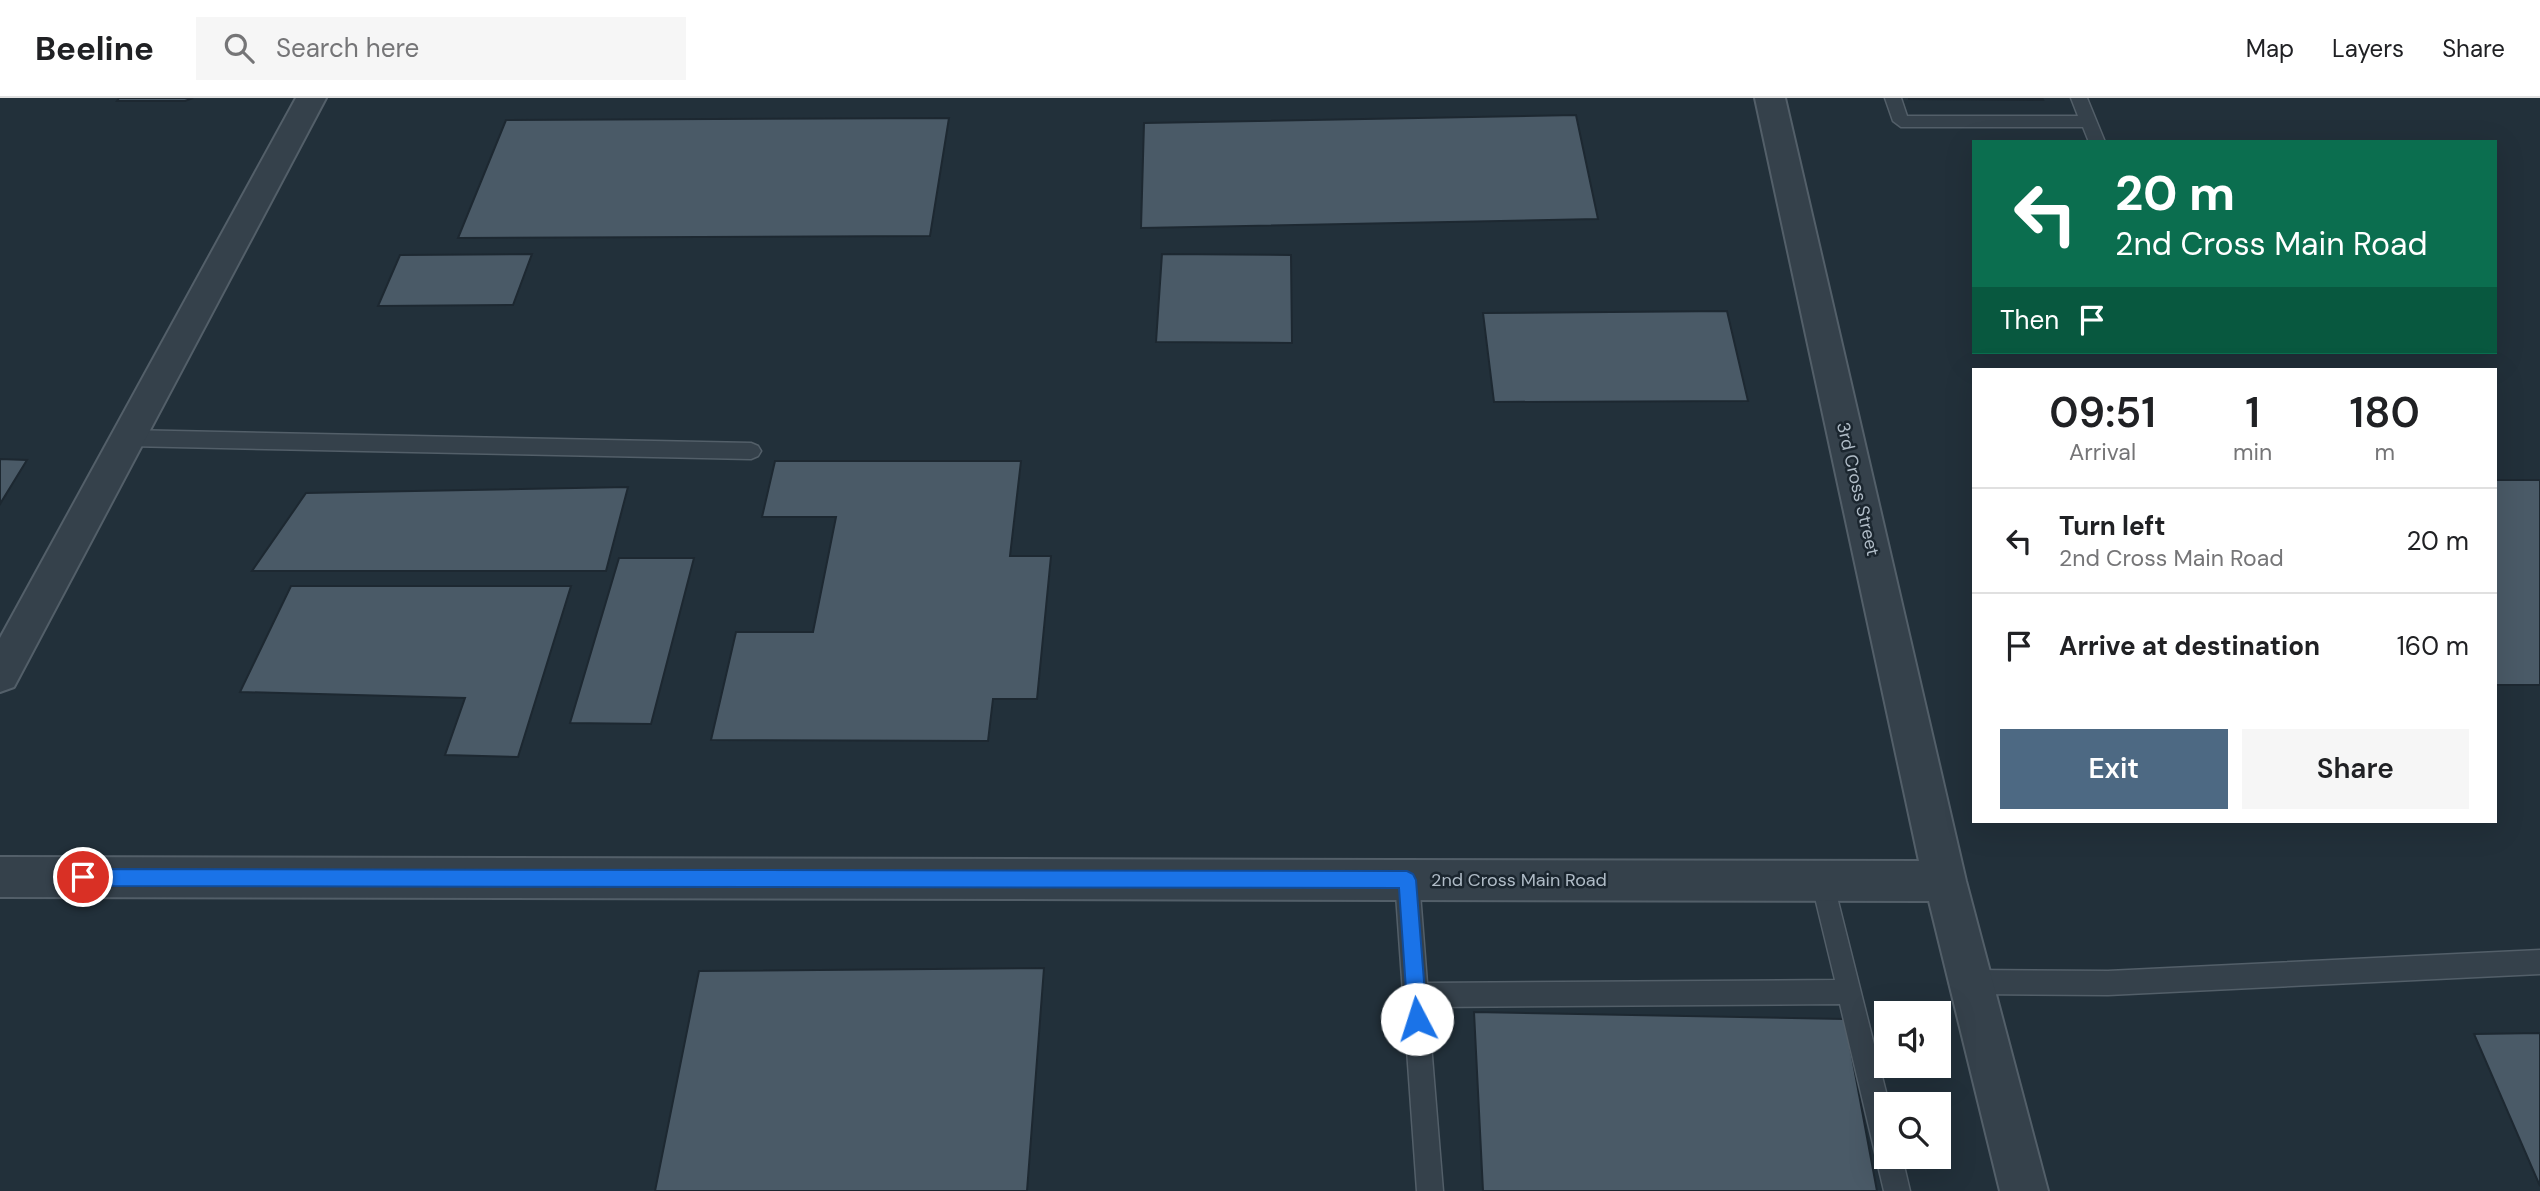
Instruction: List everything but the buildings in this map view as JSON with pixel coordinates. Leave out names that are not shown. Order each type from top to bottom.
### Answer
[{"type":"street","points":[[0,675],[312,98]]},
{"type":"street","name":"3rd Cross Street","points":[[1770,98],[1945,881],[2024,1191]]},
{"type":"street","name":"2nd Cross Main Road","points":[[0,877],[1945,881]]},
{"type":"lane","points":[[1893,98],[1901,121],[2089,122]]},
{"type":"lane","points":[[2079,98],[2097,140]]},
{"type":"lane","points":[[127,438],[751,451]]},
{"type":"lane","points":[[1407,880],[1430,1191]]},
{"type":"lane","points":[[1823,881],[1874,1094]]},
{"type":"lane","points":[[1971,982],[2108,983],[2540,962]]},
{"type":"lane","points":[[1415,995],[1850,992]]},
{"type":"lane","points":[[1892,1169],[1897,1191]]},
{"type":"route","points":[[83,877],[1407,880],[1417,1019]]}]
